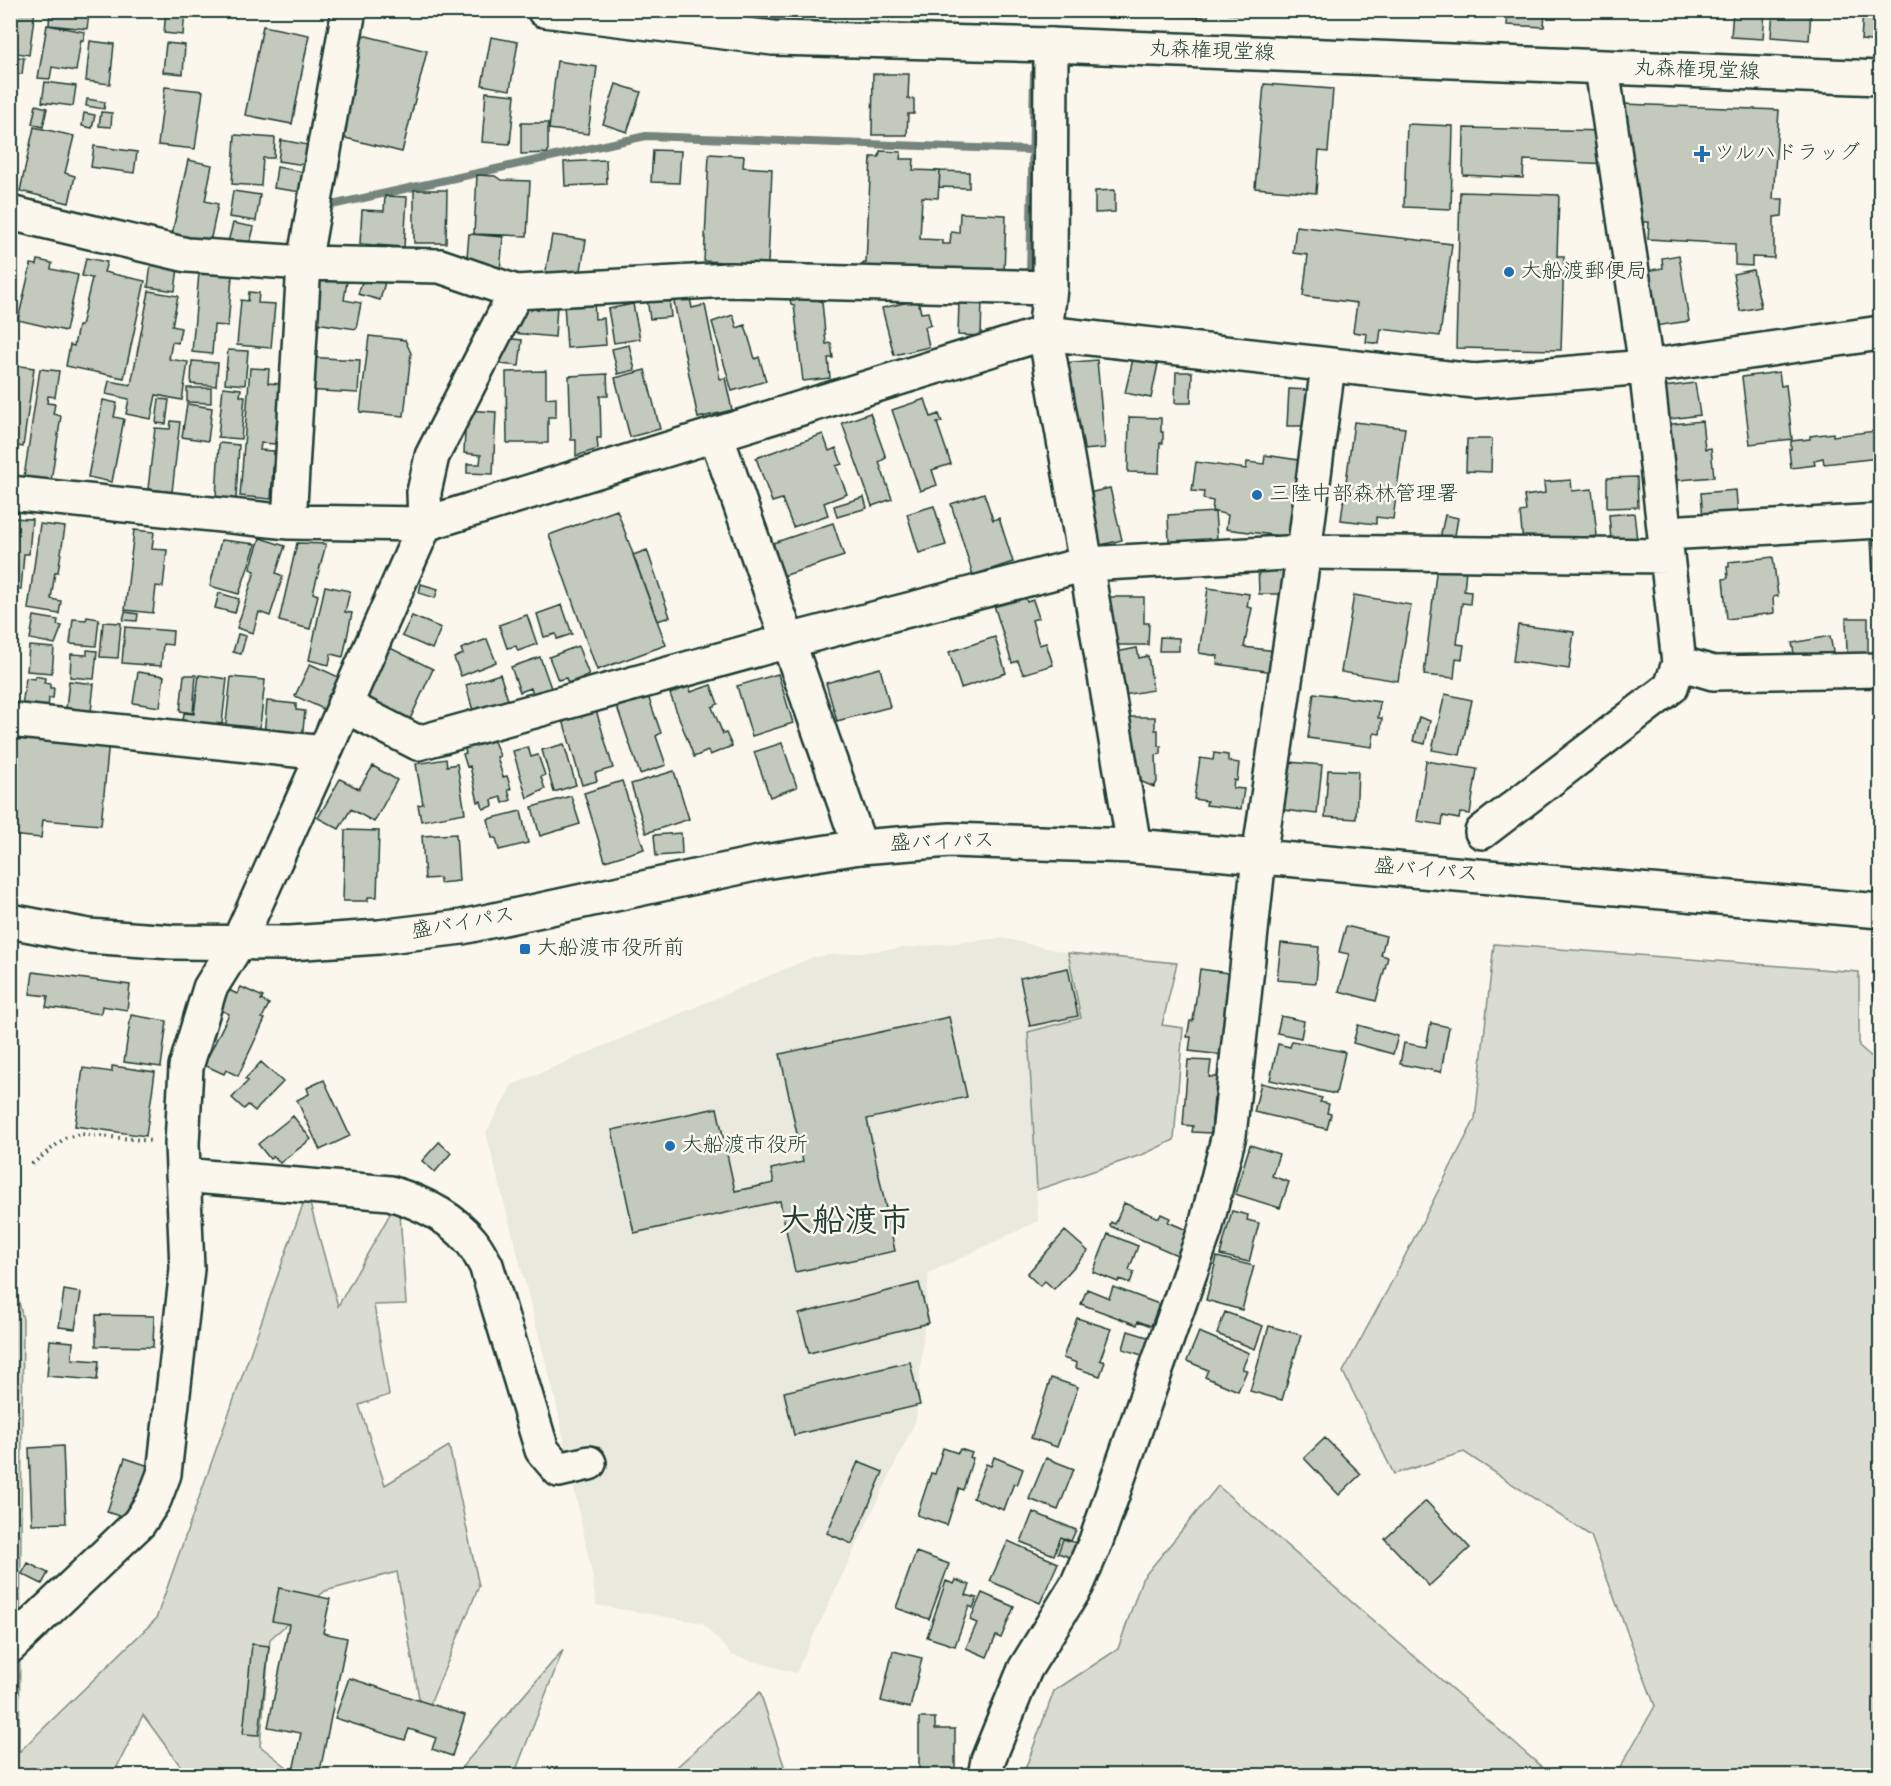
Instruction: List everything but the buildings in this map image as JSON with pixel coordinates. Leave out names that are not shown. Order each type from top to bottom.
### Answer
[{"type":"main road","points":[[289,522],[304,263],[349,10]]},
{"type":"main road","name":"丸森権現堂線","points":[[544,10],[773,38],[1051,45],[1881,78]]},
{"type":"main road","points":[[1051,45],[1050,288],[1045,333],[1134,846]]},
{"type":"main road","points":[[1482,832],[1671,687],[1679,663],[1646,367],[1602,68]]},
{"type":"main road","points":[[10,213],[187,255],[304,263],[440,266],[516,292],[728,280],[1050,288]]},
{"type":"main road","points":[[10,1646],[139,1523],[154,1500],[164,1474],[187,1269],[183,1160],[186,1067],[210,988],[238,943],[424,524],[424,492],[432,456],[516,292]]},
{"type":"main road","points":[[10,493],[289,522],[424,524],[1045,333],[1474,381],[1646,367],[1881,333]]},
{"type":"main road","points":[[985,1776],[988,1760],[1025,1669],[1077,1585],[1096,1541],[1205,1230],[1229,1135],[1259,857],[1304,552],[1328,366]]},
{"type":"main road","points":[[716,435],[860,847]]},
{"type":"main road","points":[[344,705],[418,743],[788,641],[1086,564],[1304,552],[1666,544],[1881,521]]},
{"type":"main road","points":[[1679,663],[1713,673],[1881,670]]},
{"type":"main road","points":[[10,720],[324,753]]},
{"type":"main road","name":"盛バイパス","points":[[10,921],[88,936],[172,942],[290,943],[379,938],[462,927],[764,862],[860,847],[950,840],[1134,846],[1881,911]]},
{"type":"main road","points":[[183,1160],[390,1193],[417,1202],[444,1217],[470,1239],[486,1265],[542,1450],[559,1470],[589,1463]]},
{"type":"path","points":[[32,1164],[65,1138],[80,1134],[183,1160]]},
{"type":"shaded area","points":[[1003,938],[1068,953],[1081,1018],[1028,1032],[1038,1221],[929,1273],[916,1420],[796,1673],[732,1655],[702,1623],[596,1605],[592,1574],[555,1398],[486,1133],[512,1085],[813,957]]},
{"type":"shaded area","points":[[1494,944],[1859,972],[1859,1046],[1880,1064],[1880,1775],[1616,1775],[1655,1706],[1591,1536],[1464,1452],[1394,1474],[1343,1372],[1475,1119]]},
{"type":"shaded area","points":[[1068,953],[1177,963],[1162,1025],[1183,1028],[1174,1140],[1144,1154],[1037,1190],[1028,1032],[1081,1018]]},
{"type":"shaded area","points":[[307,1193],[338,1306],[399,1198],[406,1304],[374,1305],[389,1395],[359,1405],[385,1485],[449,1446],[479,1586],[423,1721],[397,1572],[325,1591],[270,1639],[260,1746],[297,1775],[187,1775],[143,1715],[113,1775],[11,1775],[10,1261],[23,1320],[19,1752],[156,1619]]},
{"type":"shaded area","points":[[1218,1486],[1551,1775],[1023,1775],[1054,1691],[1118,1649],[1142,1579]]},
{"type":"shaded area","points":[[563,1650],[514,1775],[455,1775]]},
{"type":"shaded area","points":[[760,1692],[787,1775],[668,1775]]},
{"type":"waterway","points":[[1030,276],[1034,74]]},
{"type":"waterway","points":[[326,210],[327,206],[646,136],[1032,150]]},
{"type":"place","name":"ツルハドラッグ","points":[[1702,154]]},
{"type":"place","name":"大船渡郵便局","points":[[1509,272]]},
{"type":"place","name":"三陸中部森林管理署","points":[[1257,495]]},
{"type":"place","name":"大船渡市役所前","points":[[525,949]]},
{"type":"place","name":"大船渡市役所","points":[[670,1146]]},
{"type":"district","name":"大船渡市","points":[[845,1223]]}]
